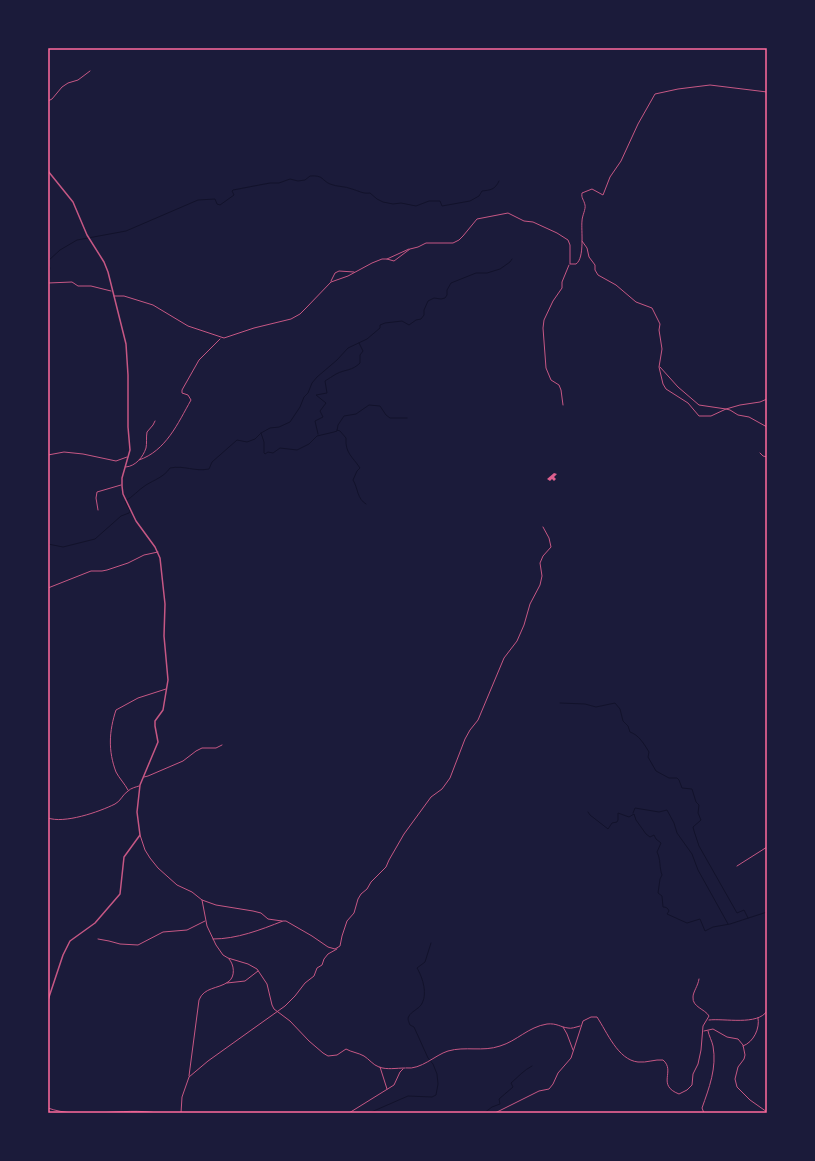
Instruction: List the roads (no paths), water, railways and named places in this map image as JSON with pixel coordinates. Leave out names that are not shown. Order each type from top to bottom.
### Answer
[{"type":"street","points":[[48,101],[52,99],[62,87],[68,83],[78,80],[90,71]]},
{"type":"street","points":[[570,264],[576,264],[579,262],[582,241],[582,218],[585,206],[582,193],[592,189],[603,195],[610,177],[621,161],[655,94],[678,89],[710,85],[767,92]]},
{"type":"street","points":[[48,171],[73,202],[87,235],[104,262],[126,350],[129,382],[128,427],[130,450],[122,485],[123,494],[136,521],[158,552],[160,558],[165,604],[164,636],[167,689],[163,710],[155,721],[158,742],[140,786],[137,812],[140,835],[145,850],[158,868],[177,885],[192,892],[202,900],[216,905],[261,913],[268,919],[286,921],[295,925],[328,948],[338,948]]},
{"type":"street","points":[[331,282],[372,263],[430,242],[453,243],[463,236],[477,218],[508,213],[524,221],[533,222],[557,233],[568,240],[570,245],[570,264],[562,282],[562,288],[553,301],[544,320],[543,328],[546,368],[551,380],[559,385],[563,405]]},
{"type":"street","points":[[582,241],[587,248],[589,257],[595,265],[595,270],[598,275],[616,285],[636,302],[652,308],[660,324],[659,330],[662,349],[659,366],[661,378],[666,389],[688,403],[699,416],[711,416],[740,405],[760,402],[767,399]]},
{"type":"street","points":[[386,259],[394,261],[410,249]]},
{"type":"street","points":[[113,296],[124,296],[153,305],[188,326],[209,332],[220,338],[291,319],[300,314],[331,282],[335,273],[339,271],[355,272]]},
{"type":"street","points":[[48,283],[72,282],[78,286],[91,286],[112,291]]},
{"type":"street","points":[[139,460],[145,458],[165,443],[174,431],[192,400],[188,395],[182,393],[182,390],[198,360],[220,338]]},
{"type":"street","points":[[659,366],[678,387],[699,405],[730,410],[738,415],[749,417],[767,427]]},
{"type":"street","points":[[125,467],[132,466],[139,460],[146,447],[147,432],[155,421]]},
{"type":"street","points":[[48,455],[64,452],[83,454],[116,461],[128,457]]},
{"type":"street","points":[[760,453],[767,457]]},
{"type":"street","points":[[98,510],[96,498],[97,492],[122,485]]},
{"type":"street","points":[[189,1077],[208,1061],[242,1038],[263,1020],[278,1012],[290,1002],[305,983],[314,976],[317,968],[322,965],[328,954],[340,946],[347,921],[354,913],[361,894],[386,867],[404,834],[431,796],[442,789],[450,778],[465,739],[478,720],[504,658],[517,641],[524,625],[530,604],[540,585],[542,576],[540,563],[546,551],[551,547],[549,538],[543,528]]},
{"type":"street","points":[[48,588],[91,571],[107,570],[128,563],[144,555],[158,552]]},
{"type":"street","points":[[128,790],[117,773],[110,748],[109,741],[116,710],[138,698],[167,689]]},
{"type":"street","points":[[143,777],[183,761],[196,750],[202,748],[216,748],[222,745]]},
{"type":"street","points":[[48,818],[52,820],[62,820],[92,813],[115,804],[128,790],[140,786]]},
{"type":"street","points":[[48,1000],[63,955],[70,941],[95,923],[120,894],[124,857],[140,835]]},
{"type":"street","points":[[737,866],[767,847]]},
{"type":"street","points":[[202,900],[205,921],[213,939],[223,955],[248,964],[259,970],[267,984],[274,1009],[290,1021],[322,1054],[328,1056],[337,1055],[346,1049],[356,1054],[363,1055],[371,1063],[380,1067],[391,1069],[414,1067],[446,1052],[459,1048],[492,1048],[500,1046],[533,1028],[547,1024],[558,1024],[568,1028],[581,1026]]},
{"type":"street","points":[[98,939],[120,944],[138,945],[163,932],[187,930],[205,921]]},
{"type":"street","points":[[213,939],[234,937],[262,930],[282,921]]},
{"type":"street","points":[[226,983],[231,979],[233,972],[232,964],[228,958]]},
{"type":"street","points":[[181,1113],[182,1097],[189,1077],[200,998],[202,994],[209,989],[226,983],[245,981],[259,970]]},
{"type":"street","points":[[495,1113],[539,1091],[549,1089],[558,1073],[571,1058],[583,1021],[591,1017],[597,1017],[617,1048],[626,1058],[636,1062],[663,1060],[666,1062],[668,1068],[667,1085],[669,1089],[679,1094],[687,1090],[692,1085],[693,1074],[698,1064],[703,1026],[710,1016],[698,1007],[693,999],[699,979]]},
{"type":"street","points":[[707,1020],[744,1020],[758,1017],[767,1011]]},
{"type":"street","points":[[743,1046],[750,1041],[757,1030],[759,1024],[758,1017]]},
{"type":"street","points":[[562,1026],[567,1034],[573,1050]]},
{"type":"street","points":[[703,1031],[713,1029],[727,1037],[738,1039],[743,1046],[745,1055],[738,1067],[735,1079],[737,1087],[750,1100],[767,1112]]},
{"type":"street","points":[[704,1113],[702,1108],[712,1076],[714,1063],[713,1045],[708,1030]]},
{"type":"street","points":[[380,1067],[387,1089]]},
{"type":"street","points":[[349,1113],[394,1085],[400,1072],[405,1068]]},
{"type":"street","points":[[48,1108],[57,1111],[77,1113],[143,1111],[157,1113]]},
{"type":"street","points":[[143,1111],[149,1113]]},
{"type":"waterway","points":[[48,261],[60,250],[77,240],[126,231],[198,200],[215,199],[217,204],[220,205],[234,195],[233,190],[270,183],[279,183],[290,179],[298,181],[305,180],[310,176],[318,176],[333,185],[349,188],[363,193],[370,193],[383,202],[416,206],[429,201],[440,201],[442,206],[470,201],[479,196],[482,191],[494,188],[499,181]]},
{"type":"waterway","points":[[48,544],[63,547],[95,539],[121,516],[129,513],[130,511],[125,501],[131,498],[140,489],[162,476],[170,468],[180,467],[199,470],[209,469],[212,462],[237,440],[247,442],[255,439],[261,433],[270,428],[279,427],[290,422],[300,407],[304,397],[308,393],[312,383],[348,348],[367,339],[380,328],[380,325],[385,323],[402,321],[409,325],[416,320],[421,319],[424,315],[424,310],[428,301],[434,298],[445,298],[451,283],[476,273],[487,273],[500,269],[512,259]]},
{"type":"waterway","points":[[48,264],[50,268],[48,276]]},
{"type":"waterway","points":[[318,434],[315,421],[323,417],[320,411],[326,403],[316,395],[327,393],[325,381],[360,363],[360,355],[363,351],[359,343]]},
{"type":"waterway","points":[[261,433],[264,442],[265,454],[268,452],[273,453],[280,448],[297,450],[309,444],[317,436],[337,431],[338,425],[344,416],[356,414],[369,405],[380,406],[390,418],[407,418]]},
{"type":"waterway","points":[[337,430],[340,431],[346,438],[348,451],[360,468],[353,480],[359,496],[366,504]]},
{"type":"waterway","points":[[560,703],[585,704],[596,707],[615,703],[620,709],[623,721],[628,726],[630,732],[639,738],[649,752],[648,757],[656,771],[669,778],[677,778],[682,788],[692,789],[696,802],[699,805],[698,813],[701,820],[693,827],[699,846],[737,913],[744,910],[748,918]]},
{"type":"waterway","points":[[633,813],[635,808],[659,812],[667,810],[674,823],[677,833],[692,854],[698,870],[728,924]]},
{"type":"waterway","points":[[588,812],[608,829],[612,823],[617,822],[618,813],[629,817],[634,814],[636,820],[646,834],[650,837],[654,835],[661,843],[657,852],[662,875],[658,893],[662,896],[663,907],[669,910],[667,914],[687,923],[700,919],[705,931],[713,927],[730,924],[767,912]]},
{"type":"waterway","points":[[369,1113],[408,1096],[432,1097],[436,1095],[438,1084],[437,1074],[414,1027],[410,1025],[408,1019],[408,1017],[421,1005],[423,1001],[424,986],[417,968],[425,962],[431,943]]},
{"type":"waterway","points":[[484,1113],[492,1107],[500,1104],[499,1099],[513,1087],[511,1083],[532,1066]]}]
